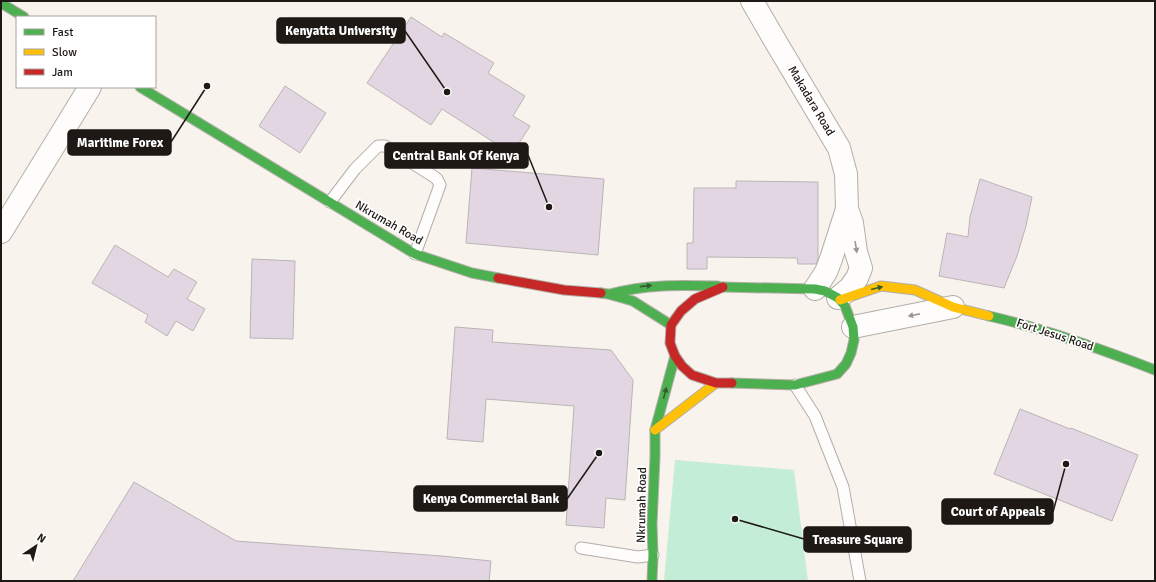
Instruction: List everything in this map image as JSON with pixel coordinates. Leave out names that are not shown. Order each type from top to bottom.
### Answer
[{"type":"street","name":"Makadara Road","points":[[752,1],[839,148],[846,174],[847,209],[852,223],[856,252],[861,268],[857,278],[850,288],[839,299]]},
{"type":"street","points":[[1,3],[22,16]]},
{"type":"street","points":[[1,232],[89,88]]},
{"type":"street","name":"Nkrumah Road","points":[[142,88],[415,254],[472,273],[564,290],[608,294],[633,301],[671,326]]},
{"type":"street","name":"Makadara Road","points":[[815,288],[826,272],[847,209]]},
{"type":"street","points":[[608,294],[626,289],[650,286],[682,285],[815,288],[825,291],[839,299],[845,306],[853,327],[854,340],[852,353],[846,364],[837,374],[795,385],[716,383],[692,375],[682,366],[675,356],[670,343],[671,326],[681,311],[695,299],[723,287]]},
{"type":"street","name":"Fort Jesus Road","points":[[839,299],[881,286],[915,290],[953,307],[1020,323],[1105,351],[1155,370]]},
{"type":"street","name":"Fort Jesus Road","points":[[853,327],[953,307]]},
{"type":"street","name":"Nkrumah Road","points":[[652,581],[655,430],[675,356]]},
{"type":"street","points":[[655,430],[716,383]]},
{"type":"lane","points":[[330,202],[355,169],[373,150],[378,146],[385,146],[433,176],[437,179],[440,185],[415,254]]},
{"type":"lane","points":[[795,385],[815,416],[843,487],[860,581]]},
{"type":"lane","points":[[581,548],[638,557],[653,555]]},
{"type":"green space","points":[[675,460],[794,470],[808,581],[664,581]]},
{"type":"building","points":[[411,17],[442,37],[444,33],[494,63],[488,73],[525,96],[513,116],[530,126],[512,154],[442,109],[431,125],[367,83]]},
{"type":"building","points":[[285,86],[326,113],[300,153],[259,126]]},
{"type":"building","points":[[472,168],[604,179],[598,255],[466,243]]},
{"type":"building","points":[[980,179],[1032,197],[1026,226],[1017,256],[1004,288],[939,276],[947,233],[968,237],[970,217]]},
{"type":"building","points":[[736,181],[818,182],[818,259],[816,264],[798,264],[797,258],[707,257],[707,269],[687,269],[687,243],[693,243],[694,188],[736,188]]},
{"type":"building","points":[[115,245],[168,277],[174,269],[197,282],[187,299],[205,309],[193,331],[176,321],[167,336],[145,322],[148,315],[92,283]]},
{"type":"building","points":[[252,259],[295,261],[293,339],[250,338]]},
{"type":"building","points":[[455,327],[493,330],[492,342],[611,350],[633,380],[625,500],[606,498],[604,528],[566,525],[574,406],[486,399],[483,442],[447,439]]},
{"type":"building","points":[[1020,409],[1138,455],[1112,521],[994,474]]},
{"type":"building","points":[[134,482],[236,541],[491,561],[489,581],[73,581]]},
{"type":"traffic: fast","points":[[1,3],[22,16]]},
{"type":"traffic: fast","points":[[142,88],[415,254],[472,273],[498,278]]},
{"type":"traffic: fast","points":[[610,294],[637,288],[650,287],[677,285],[718,286]]},
{"type":"traffic: fast","points":[[723,287],[815,289],[825,291],[838,298],[845,306],[853,327],[854,340],[851,353],[846,364],[837,374],[795,385],[732,383]]},
{"type":"traffic: fast","points":[[601,293],[633,301],[671,325]]},
{"type":"traffic: fast","points":[[989,316],[1073,340],[1155,370]]},
{"type":"traffic: fast","points":[[652,581],[655,430],[675,356]]},
{"type":"traffic: slow","points":[[840,300],[881,286],[915,290],[953,307],[989,316]]},
{"type":"traffic: slow","points":[[655,430],[716,383]]},
{"type":"traffic: jam","points":[[498,278],[564,290],[601,293]]},
{"type":"traffic: jam","points":[[723,287],[695,299],[681,311],[671,325],[670,343],[675,356],[682,366],[692,375],[716,383],[732,383]]},
{"type":"place","name":"Maritime Forex","points":[[207,86]]},
{"type":"place","name":"Kenyatta University","points":[[447,92]]},
{"type":"place","name":"Central Bank Of Kenya","points":[[549,207]]},
{"type":"place","name":"Kenya Commercial Bank","points":[[599,453]]},
{"type":"place","name":"Court of Appeals","points":[[1066,464]]},
{"type":"place","name":"Treasure Square","points":[[735,519]]}]
